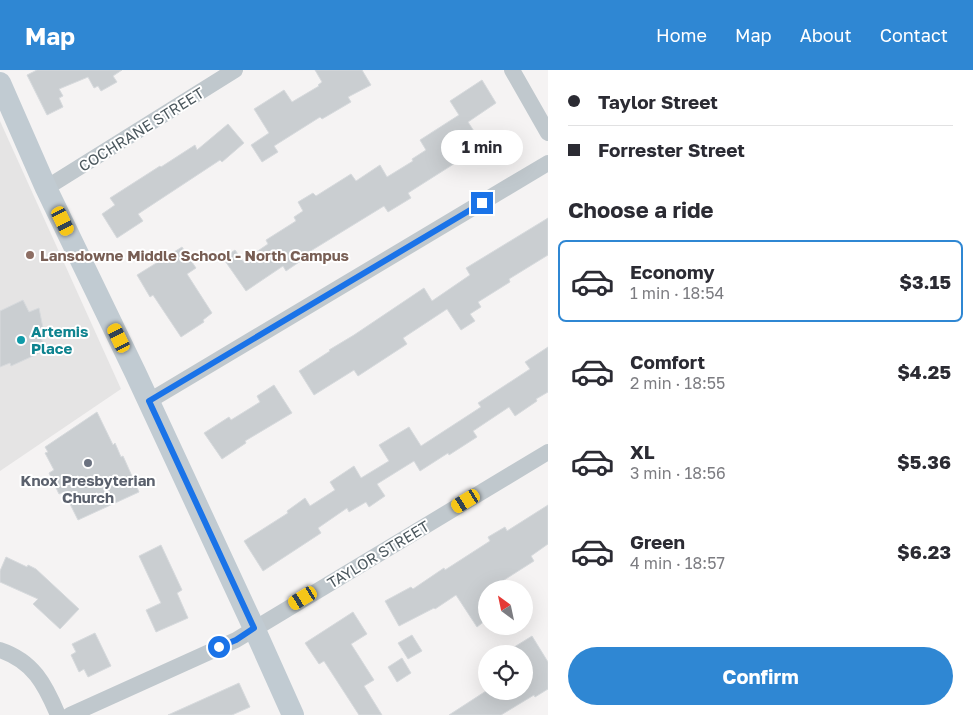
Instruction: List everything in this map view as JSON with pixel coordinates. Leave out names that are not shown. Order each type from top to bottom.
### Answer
[{"type":"main road","points":[[0,83],[46,188],[149,401],[293,715]]},
{"type":"street","name":"COCHRANE STREET","points":[[46,188],[235,70]]},
{"type":"street","points":[[512,70],[548,133]]},
{"type":"street","points":[[149,401],[548,163]]},
{"type":"street","name":"TAYLOR STREET","points":[[70,715],[236,640],[548,452]]},
{"type":"street","points":[[0,650],[10,653],[29,665],[43,683],[58,715]]},
{"type":"shaded area","name":"Lansdowne Middle School - North Campus","points":[[0,121],[121,389],[0,471]]},
{"type":"building","points":[[37,70],[122,70],[113,76],[117,82],[101,91],[98,86],[94,88],[88,77],[59,89],[63,96],[59,98],[63,107],[47,115],[27,75]]},
{"type":"building","points":[[315,70],[362,70],[371,85],[348,97],[351,102],[322,119],[320,117],[274,146],[278,152],[262,162],[251,145],[269,133],[254,109],[284,90],[292,102],[319,86],[322,82]]},
{"type":"building","points":[[482,80],[496,103],[468,122],[481,142],[458,156],[460,160],[408,193],[411,198],[388,212],[384,206],[309,252],[311,254],[286,271],[283,266],[246,291],[223,258],[235,250],[243,261],[268,244],[266,240],[296,221],[294,217],[303,211],[298,202],[313,193],[316,196],[351,174],[356,181],[380,165],[387,177],[413,161],[412,159],[426,150],[420,140],[459,115],[450,101]]},
{"type":"building","points":[[228,124],[244,143],[222,162],[220,160],[138,214],[143,221],[117,238],[102,214],[115,205],[110,198],[195,145],[197,150]]},
{"type":"building","points":[[548,218],[548,255],[509,279],[510,282],[478,302],[481,307],[470,314],[475,321],[461,330],[447,309],[403,338],[407,344],[358,376],[354,370],[314,395],[299,371],[424,288],[432,301],[470,275],[466,268]]},
{"type":"building","points":[[182,247],[196,268],[187,274],[212,313],[203,320],[204,322],[181,337],[153,295],[150,297],[137,275]]},
{"type":"building","name":"Artemis Place","points":[[23,300],[29,312],[39,308],[43,328],[38,331],[46,350],[11,366],[10,363],[0,367],[0,311]]},
{"type":"building","points":[[548,347],[548,392],[536,399],[537,401],[515,416],[509,407],[473,431],[477,437],[420,471],[414,461],[377,484],[385,496],[369,507],[366,502],[349,512],[347,508],[318,528],[321,533],[263,571],[244,541],[288,513],[287,511],[305,498],[310,506],[335,490],[330,482],[354,466],[361,478],[389,461],[379,445],[409,427],[421,446],[481,407],[478,403],[530,369],[525,362]]},
{"type":"building","points":[[274,385],[292,413],[245,441],[246,443],[222,459],[204,433],[229,417],[231,420],[260,402],[257,396]]},
{"type":"building","name":"Knox Presbyterian Church","points":[[97,412],[113,445],[115,443],[121,457],[123,456],[139,492],[78,520],[64,492],[59,494],[49,473],[54,470],[45,453],[48,452],[45,447]]},
{"type":"building","points":[[548,505],[548,544],[531,556],[534,561],[504,580],[478,580],[478,626],[456,595],[435,609],[399,626],[385,601],[411,587],[413,589],[444,568],[445,570],[490,541],[488,537],[505,527],[507,531]]},
{"type":"building","points":[[161,545],[182,590],[177,593],[188,618],[156,632],[146,610],[161,603],[139,556]]},
{"type":"building","points":[[6,557],[36,569],[79,609],[60,629],[33,604],[38,599],[0,582],[0,571]]},
{"type":"building","points":[[353,612],[367,634],[351,644],[374,680],[364,686],[382,715],[359,715],[324,661],[319,664],[305,643]]},
{"type":"building","points":[[95,633],[111,666],[88,677],[84,669],[79,672],[71,655],[76,652],[72,644]]},
{"type":"building","points":[[412,635],[422,651],[408,659],[398,643]]},
{"type":"building","points":[[532,636],[548,662],[548,689],[535,697],[533,696],[533,645],[518,645]]},
{"type":"building","points":[[402,658],[411,673],[397,682],[388,667]]},
{"type":"building","points":[[239,683],[250,707],[232,715],[168,715]]},
{"type":"building","points":[[478,696],[478,700],[526,700],[501,715],[449,715]]},
{"type":"place","name":"Lansdowne Middle School - North Campus","points":[[30,255]]},
{"type":"place","name":"Artemis Place","points":[[21,340]]},
{"type":"place","name":"Knox Presbyterian Church","points":[[88,463]]},
{"type":"route","points":[[219,647],[236,640],[254,628],[149,401],[482,203]]}]
